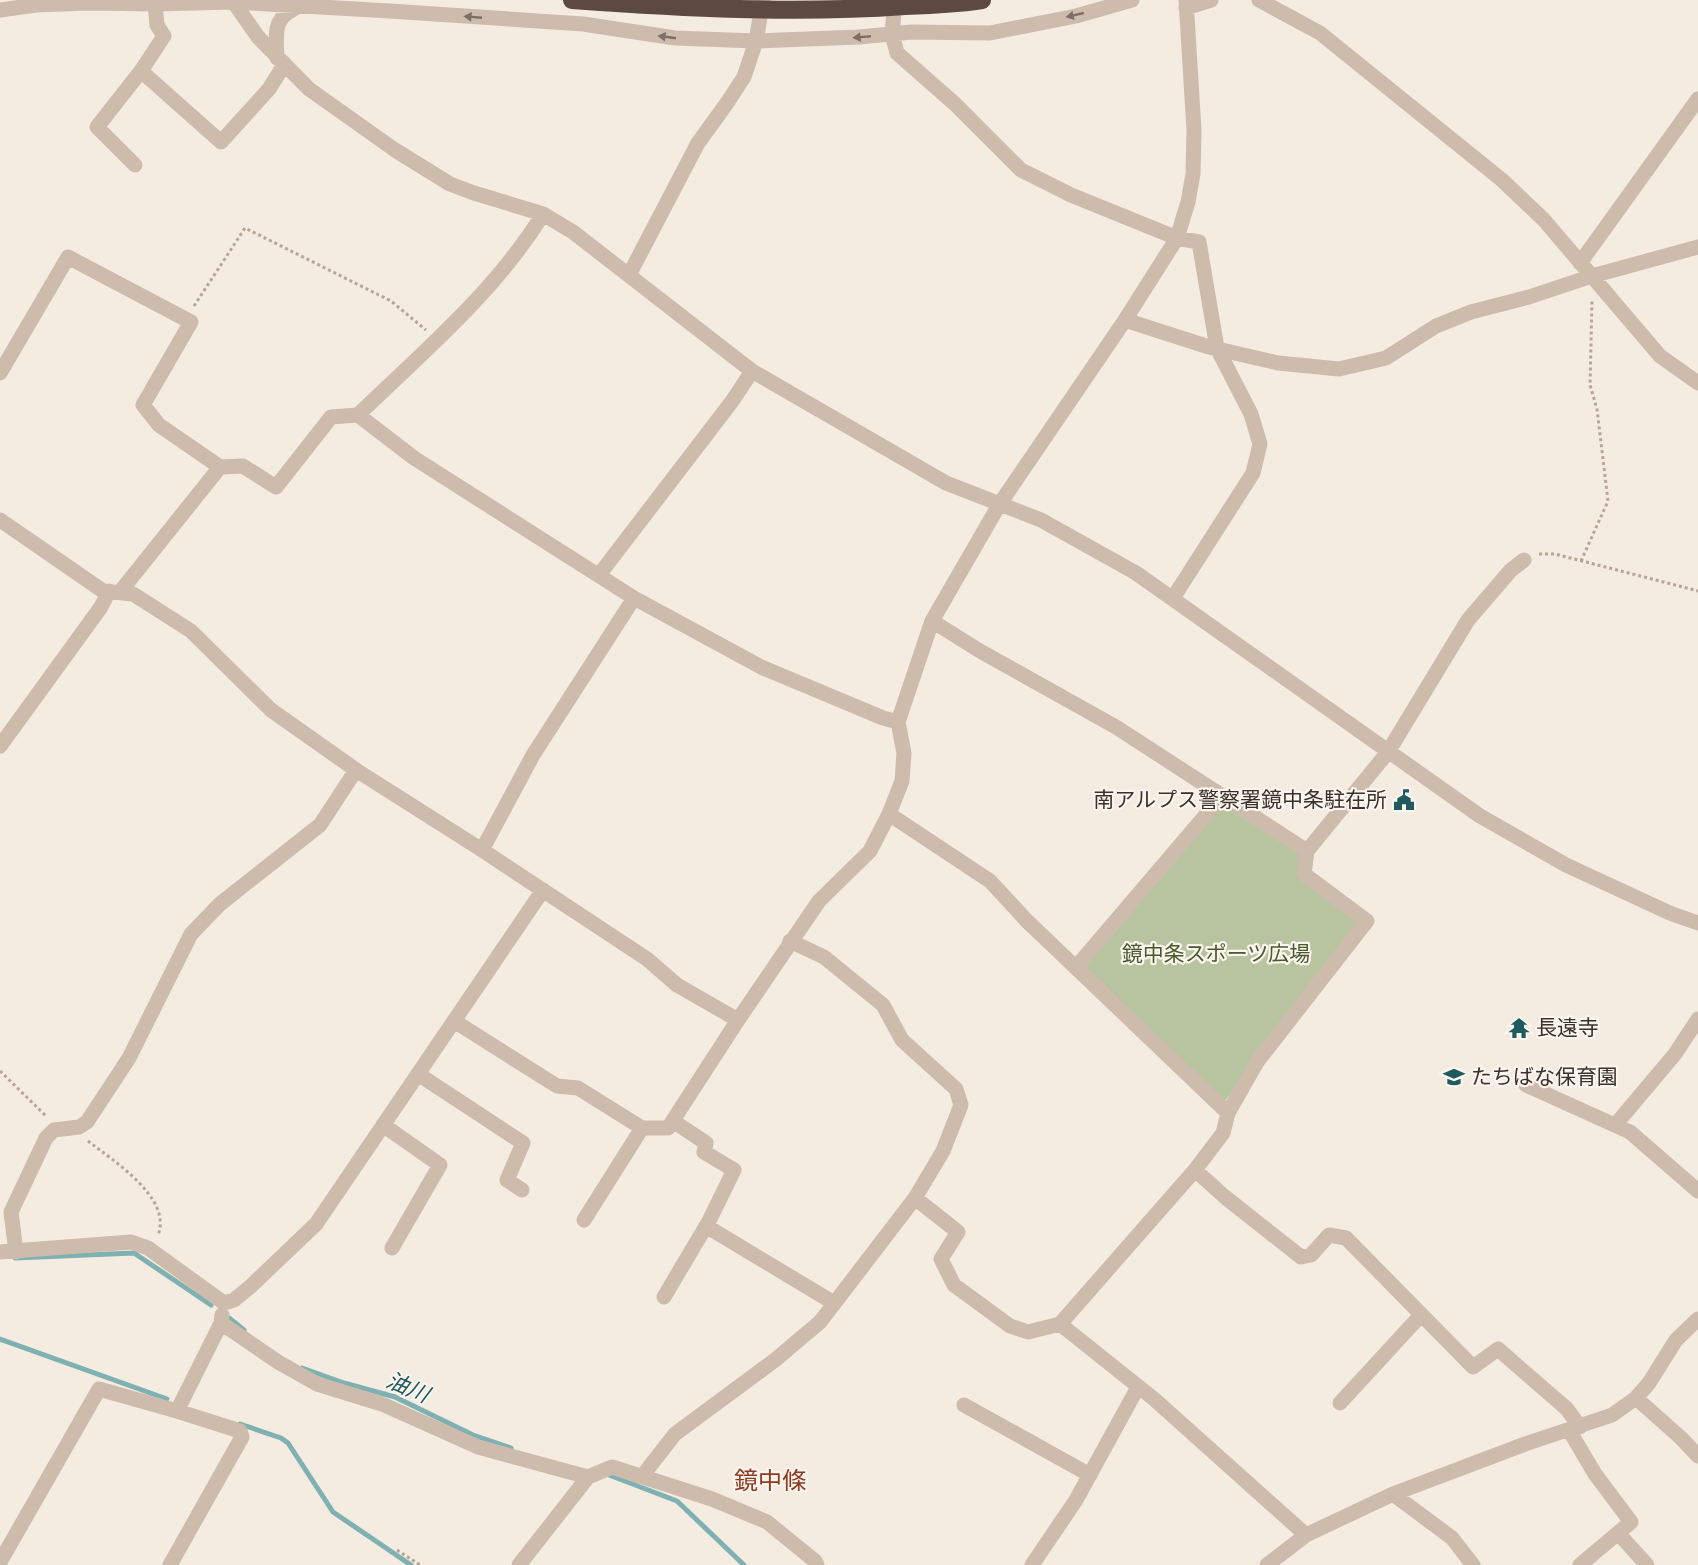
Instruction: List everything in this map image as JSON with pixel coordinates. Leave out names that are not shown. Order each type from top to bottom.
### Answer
[{"type":"highway","points":[[572,0],[709,8],[796,10],[880,8],[982,0]]},
{"type":"street","points":[[629,275],[698,143],[744,77],[756,41],[763,0]]},
{"type":"street","points":[[895,0],[892,34],[897,53],[956,104],[1021,170],[1071,195],[1177,238],[1199,242],[1216,348],[1251,414],[1260,444],[1253,473],[1173,598]]},
{"type":"street","points":[[0,10],[36,5],[233,1],[583,24],[675,38],[756,41],[892,34],[990,33],[1076,15],[1132,0]]},
{"type":"street","points":[[453,1021],[557,1086],[579,1088],[642,1128],[668,1128],[790,941],[819,901],[870,851],[889,814],[902,781],[904,753],[898,722],[932,621],[999,505],[1125,320],[1177,238],[1188,202],[1193,174],[1194,130],[1186,4],[1212,0]]},
{"type":"street","points":[[1259,0],[1320,33],[1493,173],[1544,220],[1660,356],[1698,383]]},
{"type":"street","points":[[233,1],[258,37],[309,89],[395,150],[450,184],[543,214],[573,232],[752,371],[946,483],[1041,519],[1136,573],[1480,816],[1566,865],[1672,914],[1698,923]]},
{"type":"street","points":[[135,165],[98,127],[141,71],[164,36],[157,25],[155,4]]},
{"type":"street","points":[[141,71],[221,142],[269,89],[281,62],[276,33],[280,21],[287,11],[302,5]]},
{"type":"street","points":[[1580,263],[1698,99]]},
{"type":"street","points":[[0,373],[68,257],[191,322],[143,405],[159,425],[220,466],[243,466],[276,487],[330,417],[358,415],[487,290],[527,239],[543,214]]},
{"type":"street","points":[[1125,320],[1216,348],[1278,363],[1340,369],[1386,358],[1436,326],[1471,312],[1595,280],[1698,247]]},
{"type":"street","points":[[599,575],[720,418],[752,371]]},
{"type":"street","points":[[358,415],[414,458],[634,598],[761,666],[883,718],[898,722]]},
{"type":"street","points":[[0,746],[101,607],[220,466]]},
{"type":"street","points":[[0,520],[103,591],[133,594],[191,631],[271,710],[356,770],[647,959],[676,985],[738,1020]]},
{"type":"street","points":[[915,1198],[958,1232],[941,1259],[954,1285],[1010,1326],[1028,1332],[1060,1324],[1195,1170],[1223,1132],[1228,1113],[1257,1062],[1367,921],[1304,874],[1307,851],[1388,752],[1468,620],[1511,570],[1524,560]]},
{"type":"street","points":[[482,850],[533,755],[634,598]]},
{"type":"street","points":[[932,621],[980,651],[1116,727],[1307,851]]},
{"type":"street","points":[[16,1252],[11,1212],[46,1138],[54,1130],[79,1127],[87,1122],[129,1058],[191,934],[220,904],[320,825],[356,770]]},
{"type":"street","points":[[1077,966],[1222,796]]},
{"type":"street","points":[[889,814],[990,881],[1027,921],[1077,966],[1228,1113]]},
{"type":"street","points":[[224,1303],[234,1300],[251,1286],[316,1224],[543,890]]},
{"type":"street","points":[[643,1475],[675,1434],[775,1360],[819,1322],[915,1198],[943,1151],[961,1105],[956,1089],[902,1040],[883,1005],[824,957],[790,941]]},
{"type":"street","points":[[1616,1124],[1675,1054],[1698,1019]]},
{"type":"street","points":[[418,1074],[524,1143],[507,1180],[522,1190]]},
{"type":"street","points":[[1526,1084],[1630,1132],[1698,1191]]},
{"type":"street","points":[[664,1297],[706,1226],[734,1170],[704,1152],[706,1143],[673,1121]]},
{"type":"street","points":[[383,1125],[440,1165],[392,1248]]},
{"type":"street","points":[[584,1220],[642,1128]]},
{"type":"street","points":[[1195,1170],[1225,1197],[1301,1257],[1311,1255],[1329,1235],[1346,1238],[1473,1367],[1498,1349],[1567,1409],[1595,1474],[1631,1522],[1580,1565]]},
{"type":"street","points":[[706,1226],[834,1303]]},
{"type":"street","points":[[0,1252],[131,1242],[148,1248],[224,1303]]},
{"type":"street","points":[[177,1411],[221,1323],[224,1303]]},
{"type":"street","points":[[1340,1403],[1421,1315]]},
{"type":"street","points":[[1267,1565],[1306,1535],[1393,1494],[1525,1444],[1612,1415],[1636,1398],[1649,1383],[1676,1340],[1698,1320]]},
{"type":"street","points":[[221,1323],[278,1362],[317,1384],[382,1404],[478,1447],[588,1478]]},
{"type":"street","points":[[1060,1324],[1138,1387],[1306,1535]]},
{"type":"street","points":[[1032,1565],[1076,1500],[1138,1387]]},
{"type":"street","points":[[0,1562],[99,1389],[240,1431],[242,1437],[170,1565]]},
{"type":"street","points":[[1636,1398],[1698,1456]]},
{"type":"street","points":[[964,1405],[1090,1475]]},
{"type":"street","points":[[519,1565],[588,1478],[612,1467],[643,1475],[712,1499],[767,1522],[817,1565]]},
{"type":"street","points":[[1393,1494],[1452,1538],[1473,1565]]},
{"type":"street","points":[[1618,1533],[1647,1565]]},
{"type":"path","points":[[185,319],[245,228],[391,301],[436,339]]},
{"type":"path","points":[[1581,561],[1608,501],[1597,409],[1590,385],[1592,291],[1595,280]]},
{"type":"path","points":[[1524,560],[1539,555],[1555,554],[1698,591]]},
{"type":"path","points":[[0,1071],[50,1120],[54,1130]]},
{"type":"path","points":[[79,1127],[88,1140],[141,1184],[154,1201],[161,1220],[160,1233],[148,1248]]},
{"type":"path","points":[[396,1550],[420,1565]]},
{"type":"green space","name":"鏡中条スポーツ広場","points":[[1222,796],[1307,851],[1304,874],[1367,921],[1221,1106],[1077,967]]},
{"type":"waterway","name":"油川","points":[[15,1258],[134,1253],[211,1305]]},
{"type":"waterway","name":"油川","points":[[229,1318],[244,1330]]},
{"type":"waterway","points":[[0,1339],[167,1399]]},
{"type":"waterway","name":"油川","points":[[302,1368],[344,1383],[395,1397],[473,1435],[511,1448]]},
{"type":"waterway","points":[[240,1424],[281,1438],[288,1443],[333,1512],[411,1565]]},
{"type":"waterway","name":"油川","points":[[609,1475],[677,1501],[744,1565]]},
{"type":"place","name":"南アルプス警察署鏡中条駐在所","points":[[1404,800]]},
{"type":"place","name":"長遠寺","points":[[1519,1028]]},
{"type":"place","name":"たちばな保育園","points":[[1454,1077]]},
{"type":"district","name":"鏡中條","points":[[770,1481]]}]
